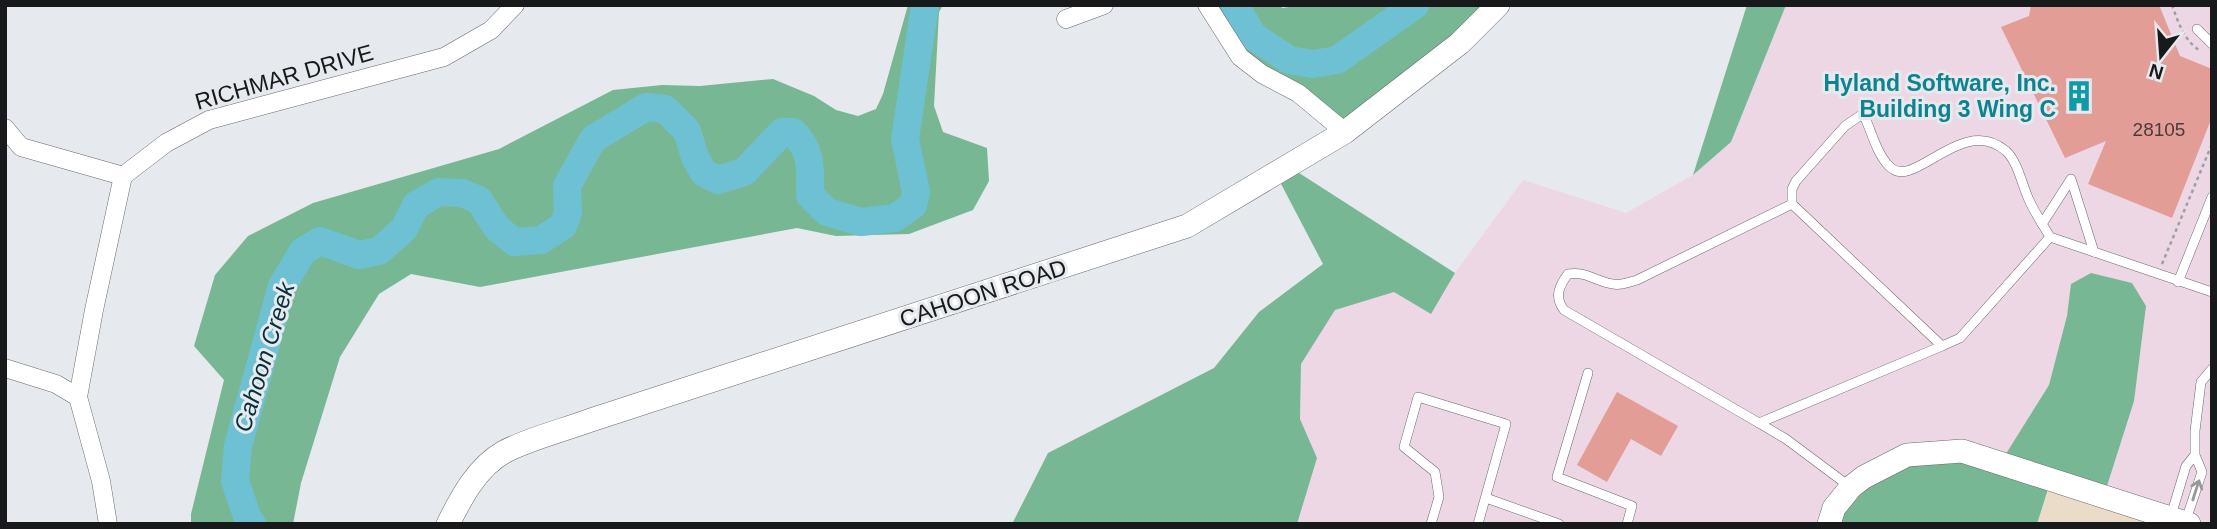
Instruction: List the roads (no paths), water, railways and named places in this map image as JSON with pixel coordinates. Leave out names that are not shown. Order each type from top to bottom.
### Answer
[{"type":"street","name":"RICHMAR DRIVE","points":[[124,176],[166,143],[209,120],[444,57],[491,30],[515,5]]},
{"type":"street","points":[[1066,19],[1104,5]]},
{"type":"street","points":[[1207,5],[1240,57],[1262,74],[1298,93],[1345,132]]},
{"type":"street","name":"CAHOON ROAD","points":[[448,524],[462,494],[503,452],[1186,226],[1345,132],[1460,43],[1498,5]]},
{"type":"street","points":[[5,128],[21,147],[124,176],[78,397],[101,481],[108,524]]},
{"type":"street","points":[[5,368],[56,384],[78,397]]},
{"type":"street","points":[[1829,524],[1834,508],[1851,487],[1864,477],[1907,455],[1962,451],[2183,522]]},
{"type":"lane","points":[[2197,29],[2212,44]]},
{"type":"lane","points":[[1942,346],[1792,204],[1792,189],[1796,181],[1845,126],[1861,116],[1865,118],[1890,168],[1905,173],[1972,140],[1985,140],[1996,145],[2008,152],[2030,202],[2050,237],[2212,292]]},
{"type":"lane","points":[[2042,224],[2071,179],[2094,251]]},
{"type":"lane","points":[[2178,282],[2212,197]]},
{"type":"lane","points":[[1792,204],[1637,280],[1614,285],[1586,274],[1568,274],[1561,283],[1559,303],[1564,310],[1786,439],[1851,487]]},
{"type":"lane","points":[[1759,423],[1960,338],[2050,237]]},
{"type":"lane","points":[[2195,456],[2186,466],[2173,509],[2183,522],[2202,472],[2195,456],[2195,431],[2201,382],[2212,369]]},
{"type":"lane","points":[[1588,373],[1557,477],[1632,506],[1627,524]]},
{"type":"lane","points":[[1431,524],[1439,497],[1435,472],[1404,447],[1418,397],[1506,424],[1478,524]]},
{"type":"lane","points":[[1486,498],[1559,524]]},
{"type":"waterway","name":"Cahoon Creek","points":[[252,524],[235,481],[238,446],[282,286],[303,251],[320,241],[359,255],[379,251],[404,229],[416,205],[439,192],[462,193],[479,200],[497,228],[514,242],[541,240],[563,226],[568,213],[567,186],[593,139],[646,107],[665,109],[687,131],[695,157],[704,173],[718,180],[744,172],[782,132],[793,132],[807,154],[810,195],[827,212],[861,222],[895,218],[913,205],[916,192],[905,139],[925,5]]},
{"type":"waterway","name":"Cahoon Creek","points":[[1235,5],[1253,36],[1289,60],[1313,64],[1337,60],[1415,5]]},
{"type":"place","name":"Hyland Software, Inc. Building 3 Wing C","points":[[2079,96]]}]
